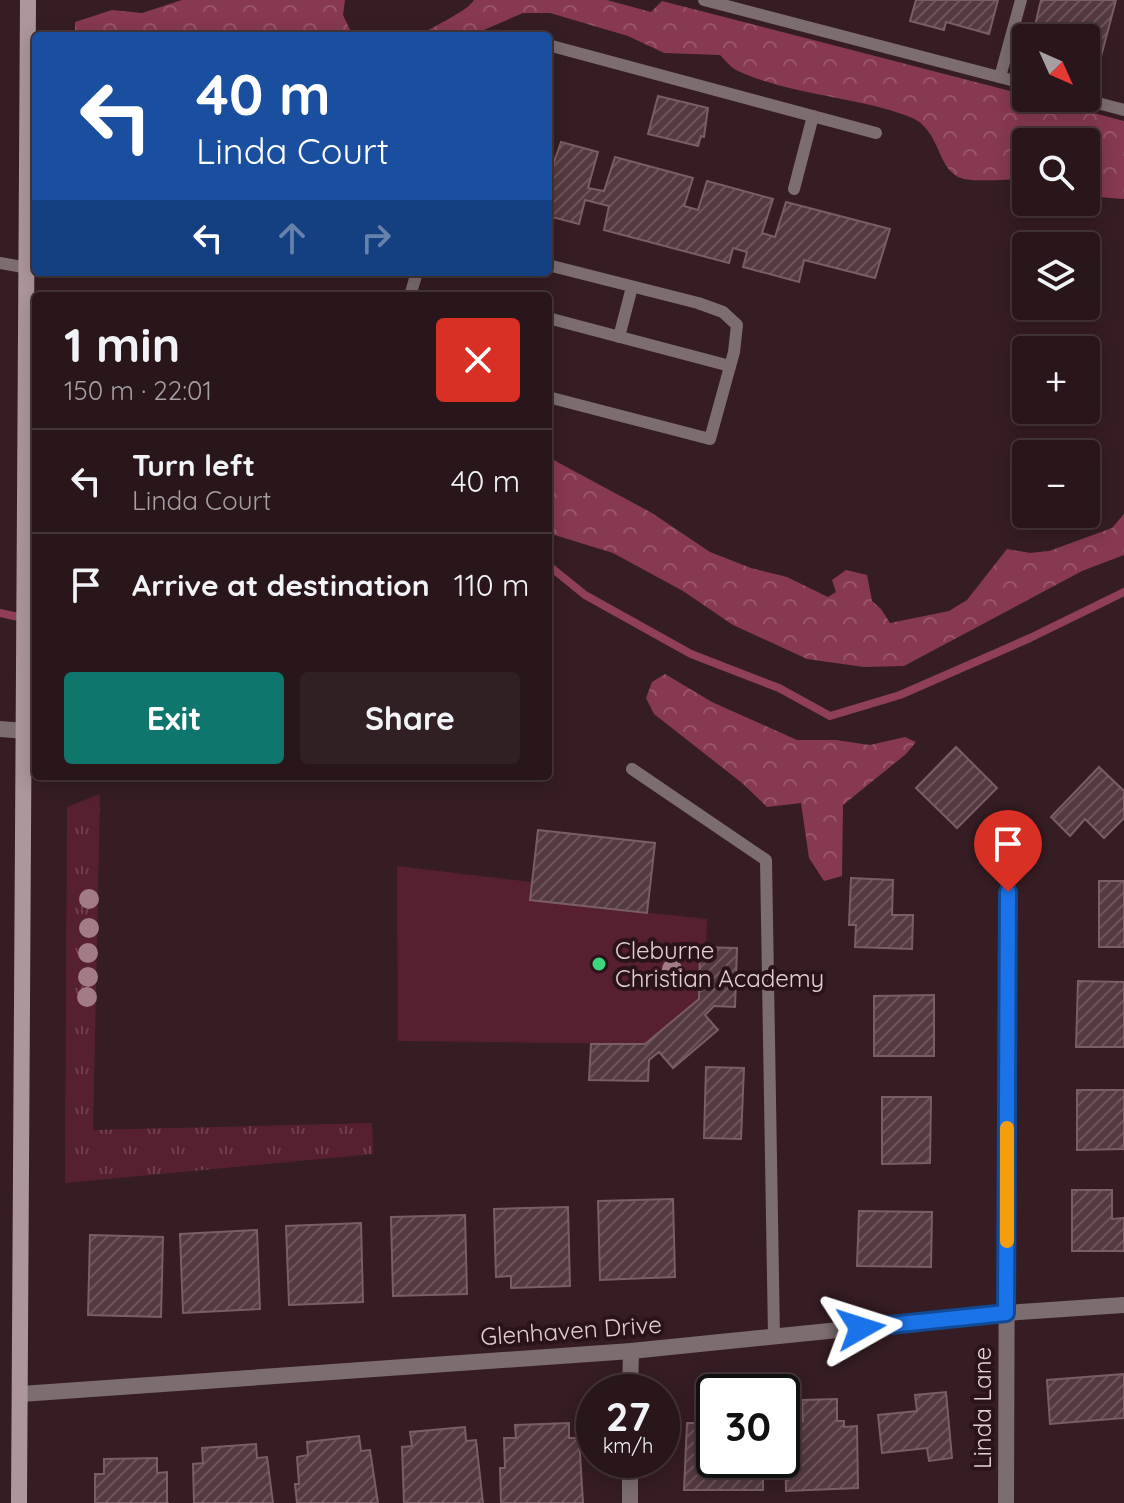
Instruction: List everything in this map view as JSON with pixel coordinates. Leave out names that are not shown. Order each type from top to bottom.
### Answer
[{"type":"main road","points":[[19,1503],[26,553],[31,380],[28,0]]},
{"type":"street","points":[[0,729],[25,731]]},
{"type":"street","name":"Linda Lane","points":[[1006,1503],[1008,892]]},
{"type":"street","name":"Glenhaven Drive","points":[[21,1394],[631,1351],[1006,1313],[1124,1305]]},
{"type":"street","points":[[630,1374],[631,1351]]},
{"type":"street","points":[[630,1478],[630,1503]]},
{"type":"lane","points":[[704,0],[1012,80]]},
{"type":"lane","points":[[1000,77],[1021,0]]},
{"type":"lane","points":[[552,46],[876,133]]},
{"type":"lane","points":[[1100,104],[1124,110]]},
{"type":"lane","points":[[794,189],[813,116]]},
{"type":"lane","points":[[0,263],[28,268]]},
{"type":"lane","points":[[552,266],[723,312],[737,325],[730,366],[710,439],[552,398]]},
{"type":"lane","points":[[619,337],[632,287]]},
{"type":"lane","points":[[552,319],[730,366]]},
{"type":"lane","points":[[632,769],[766,860],[774,1337]]},
{"type":"green space","points":[[182,0],[345,0],[343,15],[351,32],[75,32],[75,22],[112,10],[142,13]]},
{"type":"green space","points":[[474,0],[607,0],[651,12],[662,1],[1012,91],[1012,112],[1090,112],[1124,121],[1124,199],[1100,197],[1100,128],[1012,128],[1012,179],[964,179],[948,168],[928,131],[910,117],[868,104],[780,86],[735,70],[720,55],[664,53],[628,36],[550,13],[523,13],[479,32],[425,32],[457,14]]},
{"type":"green space","points":[[552,459],[652,513],[710,552],[751,568],[787,577],[828,597],[836,592],[832,580],[846,570],[867,575],[872,601],[890,623],[949,611],[967,600],[1007,549],[1030,553],[1049,551],[1112,528],[1124,514],[1124,555],[1082,571],[904,666],[864,667],[807,659],[733,625],[683,591],[613,553],[552,534]]},
{"type":"green space","points":[[665,674],[712,702],[797,740],[836,740],[870,745],[905,737],[916,742],[906,754],[843,805],[842,876],[824,881],[809,858],[801,803],[767,807],[742,783],[654,714],[646,698],[652,682]]},
{"type":"green space","points":[[100,794],[93,1130],[372,1123],[373,1154],[65,1183],[67,807]]},
{"type":"green space","points":[[397,866],[532,882],[531,900],[707,919],[706,948],[700,948],[699,999],[645,1044],[398,1041]]},
{"type":"building","points":[[916,0],[998,0],[989,34],[946,22],[944,30],[910,21]]},
{"type":"building","points":[[1041,0],[1116,0],[1100,60],[1100,24],[1035,24]]},
{"type":"building","points":[[658,96],[708,108],[704,137],[701,136],[698,146],[648,134]]},
{"type":"building","points":[[561,142],[598,152],[588,188],[604,191],[615,157],[693,178],[684,206],[698,210],[707,181],[773,199],[762,233],[775,237],[786,202],[890,229],[875,278],[804,260],[799,282],[743,267],[747,252],[733,248],[729,263],[604,230],[609,206],[585,200],[579,224],[552,217],[552,168]]},
{"type":"building","points":[[956,747],[997,788],[957,828],[916,788]]},
{"type":"building","points":[[1099,767],[1124,791],[1124,818],[1104,838],[1085,819],[1070,836],[1051,817]]},
{"type":"building","points":[[538,830],[655,843],[647,913],[530,900]]},
{"type":"building","points":[[851,878],[893,880],[892,915],[913,915],[912,949],[855,947],[856,925],[849,925]]},
{"type":"building","points":[[1099,881],[1124,881],[1124,947],[1099,947]]},
{"type":"building","points":[[700,947],[737,948],[735,1007],[714,1006],[705,1015],[718,1030],[673,1068],[659,1052],[649,1060],[648,1081],[589,1080],[591,1044],[645,1044],[699,999]]},
{"type":"building","points":[[1078,981],[1124,982],[1124,1047],[1076,1047]]},
{"type":"building","points":[[934,995],[934,1056],[874,1056],[874,996]]},
{"type":"building","points":[[706,1067],[744,1068],[741,1139],[704,1138]]},
{"type":"building","points":[[1077,1090],[1124,1090],[1124,1149],[1077,1150]]},
{"type":"building","points":[[882,1097],[931,1097],[930,1163],[882,1164]]},
{"type":"building","points":[[1072,1190],[1112,1190],[1112,1219],[1124,1218],[1124,1251],[1072,1251]]},
{"type":"building","points":[[673,1199],[675,1277],[600,1280],[598,1201]]},
{"type":"building","points":[[568,1207],[570,1286],[511,1288],[511,1276],[496,1277],[494,1209]]},
{"type":"building","points":[[859,1211],[932,1212],[931,1267],[857,1266]]},
{"type":"building","points":[[465,1215],[467,1294],[393,1296],[391,1217]]},
{"type":"building","points":[[361,1223],[363,1302],[289,1305],[286,1226]]},
{"type":"building","points":[[257,1230],[260,1309],[183,1313],[180,1234]]},
{"type":"building","points":[[90,1235],[163,1237],[161,1317],[88,1315]]},
{"type":"building","points":[[1124,1374],[1124,1418],[1050,1424],[1047,1380]]},
{"type":"building","points":[[946,1392],[952,1458],[929,1461],[927,1448],[882,1453],[878,1415],[917,1411],[915,1395]]},
{"type":"building","points":[[837,1399],[837,1421],[844,1421],[844,1427],[857,1426],[858,1488],[786,1491],[786,1478],[800,1478],[802,1400]]},
{"type":"building","points":[[569,1423],[569,1438],[576,1438],[576,1478],[581,1478],[583,1503],[501,1503],[500,1468],[505,1468],[504,1438],[516,1438],[515,1425]]},
{"type":"building","points":[[687,1423],[696,1423],[696,1478],[763,1478],[763,1490],[684,1490]]},
{"type":"building","points":[[465,1427],[466,1441],[476,1440],[483,1503],[404,1503],[402,1447],[412,1446],[410,1432]]},
{"type":"building","points":[[359,1436],[361,1451],[370,1450],[378,1503],[297,1503],[297,1457],[308,1455],[307,1442]]},
{"type":"building","points":[[256,1444],[257,1458],[267,1457],[273,1503],[194,1503],[193,1464],[203,1463],[202,1448]]},
{"type":"building","points":[[157,1458],[157,1473],[167,1472],[167,1503],[95,1503],[95,1474],[104,1474],[104,1459]]},
{"type":"waterway","points":[[552,568],[585,595],[691,654],[779,688],[830,716],[900,695],[1030,638],[1124,592]]},
{"type":"waterway","points":[[0,613],[32,620]]},
{"type":"slow traffic","points":[[1007,1128],[1007,1241]]},
{"type":"place","name":"Cleburne Christian Academy","points":[[599,964]]},
{"type":"route","points":[[861,1328],[1006,1313],[1008,892]]}]
